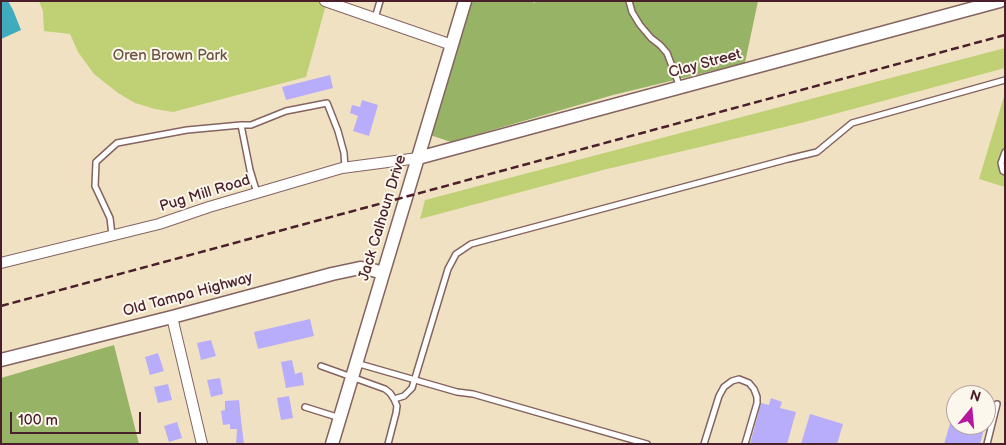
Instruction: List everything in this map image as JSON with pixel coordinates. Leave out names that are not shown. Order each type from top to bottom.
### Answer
[{"type":"street","points":[[324,1],[452,45]]},
{"type":"street","name":"Jack Calhoun Drive","points":[[332,444],[465,1]]},
{"type":"street","name":"Clay Street","points":[[418,158],[1000,1]]},
{"type":"street","name":"Pug Mill Road","points":[[1,263],[159,224],[209,206],[345,168],[418,158]]},
{"type":"street","name":"Old Tampa Highway","points":[[1,360],[332,274],[360,268],[383,273]]},
{"type":"street","points":[[172,317],[202,444]]},
{"type":"lane","points":[[375,18],[380,1]]},
{"type":"lane","points":[[629,1],[632,12],[640,25],[667,53],[680,88]]},
{"type":"lane","points":[[394,399],[404,396],[412,388],[448,269],[456,254],[472,244],[817,152],[852,123],[1005,80]]},
{"type":"lane","points":[[112,236],[110,218],[95,186],[96,162],[118,143],[187,130],[241,124],[251,125],[286,111],[327,103],[338,131],[344,153],[345,168]]},
{"type":"lane","points":[[241,124],[250,170],[257,193]]},
{"type":"lane","points":[[1005,152],[1002,163],[1003,172],[1005,172]]},
{"type":"lane","points":[[356,363],[456,392],[473,394],[647,444]]},
{"type":"lane","points":[[321,366],[385,389],[394,399],[396,413],[388,444]]},
{"type":"lane","points":[[704,444],[719,396],[724,387],[732,381],[739,380],[748,383],[757,397],[745,444]]},
{"type":"lane","points":[[987,444],[998,404]]},
{"type":"lane","points":[[305,407],[340,419]]},
{"type":"green space","name":"Oren Brown Park","points":[[39,1],[327,1],[306,77],[173,112],[135,103],[118,93],[94,74],[78,52],[70,34],[44,31],[43,11]]},
{"type":"green space","points":[[469,1],[531,1],[535,3],[535,1],[758,1],[745,63],[613,95],[451,142],[430,135]]},
{"type":"green space","points":[[1005,48],[1005,68],[801,123],[603,170],[420,219],[425,200]]},
{"type":"green space","points":[[1005,93],[1005,187],[979,179]]},
{"type":"green space","points":[[114,345],[139,444],[1,444],[1,378]]},
{"type":"water","points":[[1,1],[8,1],[21,30],[1,39]]},
{"type":"building","points":[[330,75],[333,88],[286,100],[282,87]]},
{"type":"building","points":[[362,100],[378,105],[369,136],[353,131],[358,116],[350,113],[352,105],[360,107]]},
{"type":"building","points":[[310,319],[314,336],[258,349],[254,332]]},
{"type":"building","points":[[211,340],[216,356],[201,360],[197,343]]},
{"type":"building","points":[[158,353],[164,371],[150,375],[145,357]]},
{"type":"building","points":[[292,360],[295,374],[302,372],[304,385],[286,388],[281,362]]},
{"type":"building","points":[[220,378],[223,394],[211,397],[207,380]]},
{"type":"building","points":[[168,384],[172,400],[158,403],[154,387]]},
{"type":"building","points":[[289,396],[293,418],[281,420],[277,398]]},
{"type":"building","points":[[771,398],[782,402],[780,408],[796,412],[787,444],[750,444],[761,403],[769,405]]},
{"type":"building","points":[[239,400],[244,444],[236,444],[237,429],[230,429],[230,424],[223,425],[221,411],[225,410],[225,401]]},
{"type":"building","points":[[810,414],[843,424],[837,444],[801,444]]},
{"type":"building","points":[[177,422],[182,438],[169,442],[164,426]]},
{"type":"building","points":[[947,435],[982,435],[980,444],[944,444]]},
{"type":"railway","points":[[1,306],[1005,35]]}]
